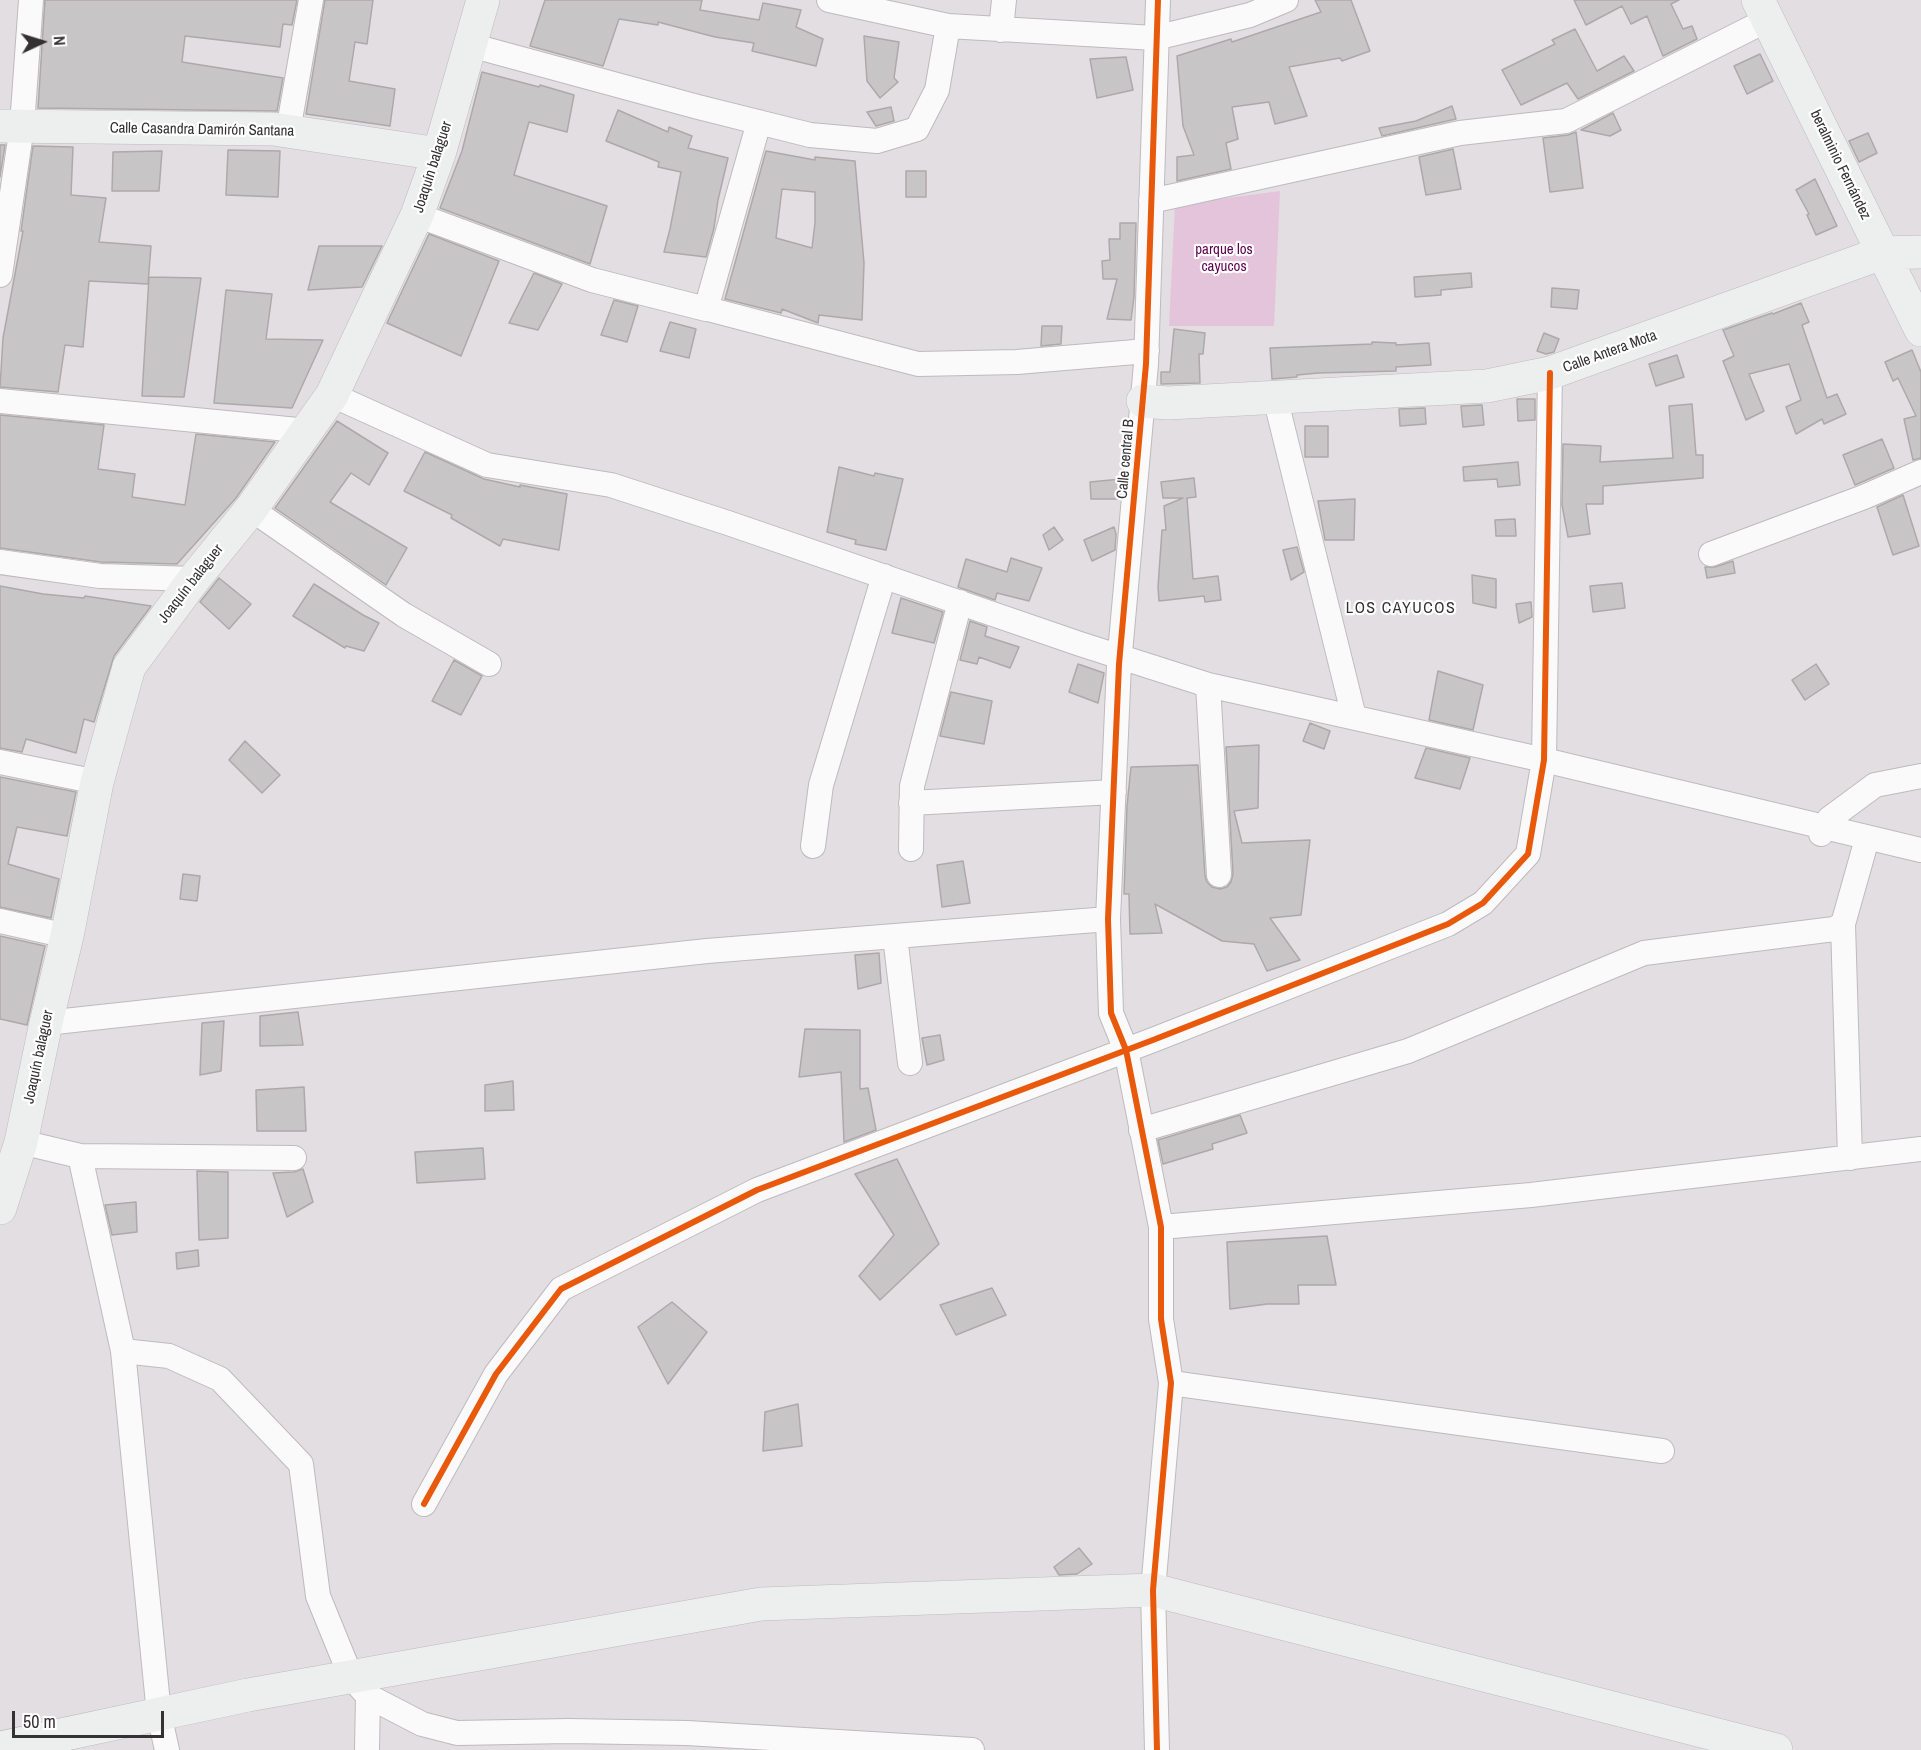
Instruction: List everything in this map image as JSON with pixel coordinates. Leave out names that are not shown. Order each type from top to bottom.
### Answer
[{"type":"main road","name":"Joaquín balaguer","points":[[0,1208],[21,1142],[67,936],[97,782],[129,667],[194,579],[251,509],[333,395],[417,215],[439,154],[483,0]]},
{"type":"main road","name":"beralminio Fernández","points":[[1763,10],[1921,330]]},
{"type":"main road","name":"Calle Casandra Damirón Santana","points":[[11,126],[288,130],[439,154]]},
{"type":"main road","name":"Calle Antera Mota","points":[[1143,401],[1168,403],[1487,386],[1550,373],[1882,253],[1921,252]]},
{"type":"main road","points":[[0,1748],[248,1695],[359,1687],[761,1604],[1153,1590],[1776,1750]]},
{"type":"street","points":[[0,275],[11,126],[31,0]]},
{"type":"street","points":[[288,130],[311,0]]},
{"type":"street","points":[[829,0],[948,26],[1155,38],[1250,15],[1286,0]]},
{"type":"street","points":[[1001,30],[1004,0]]},
{"type":"street","name":"Calle central B","points":[[1157,1750],[1153,1590],[1171,1383],[1161,1319],[1161,1227],[1126,1050],[1111,1013],[1108,919],[1119,664],[1147,351],[1155,38],[1158,0]]},
{"type":"street","points":[[1151,201],[1460,133],[1566,121],[1763,10]]},
{"type":"street","points":[[470,45],[810,135],[877,141],[917,129],[937,90],[948,26]]},
{"type":"street","points":[[704,308],[706,309],[759,122]]},
{"type":"street","points":[[417,215],[592,280],[918,364],[1017,362],[1147,351]]},
{"type":"street","points":[[424,1504],[496,1374],[561,1289],[757,1190],[1126,1050],[1448,924],[1483,903],[1528,854],[1544,760],[1550,373]]},
{"type":"street","points":[[333,395],[487,465],[611,485],[1208,685],[1544,760],[1921,850]]},
{"type":"street","points":[[1275,397],[1354,717]]},
{"type":"street","points":[[0,401],[308,431]]},
{"type":"street","points":[[1711,554],[1921,472]]},
{"type":"street","points":[[251,509],[404,615],[489,664]]},
{"type":"street","points":[[0,562],[100,576],[194,579]]},
{"type":"street","points":[[813,846],[821,785],[884,576]]},
{"type":"street","points":[[911,849],[912,786],[960,603]]},
{"type":"street","points":[[1208,685],[1219,875]]},
{"type":"street","points":[[0,762],[97,782]]},
{"type":"street","points":[[1821,834],[1829,819],[1875,785],[1921,776]]},
{"type":"street","points":[[911,803],[1114,792]]},
{"type":"street","points":[[1850,1158],[1843,924],[1865,846]]},
{"type":"street","points":[[46,1023],[707,951],[1108,919]]},
{"type":"street","points":[[0,921],[67,936]]},
{"type":"street","points":[[1141,1130],[1408,1051],[1644,953],[1730,940],[1820,932],[1843,924]]},
{"type":"street","points":[[895,936],[910,1063]]},
{"type":"street","points":[[21,1142],[80,1156],[294,1158]]},
{"type":"street","points":[[1161,1227],[1531,1195],[1921,1149]]},
{"type":"street","points":[[80,1156],[123,1351],[159,1714],[167,1750]]},
{"type":"street","points":[[123,1351],[169,1356],[220,1379],[301,1464],[318,1596],[359,1687],[368,1750]]},
{"type":"street","points":[[1171,1383],[1662,1451]]},
{"type":"street","points":[[359,1687],[422,1724],[457,1741],[689,1742],[972,1750]]},
{"type":"green space","name":"parque los cayucos","points":[[1280,191],[1274,326],[1169,326],[1175,205]]},
{"type":"building","points":[[45,0],[297,0],[292,25],[283,24],[280,47],[185,36],[182,62],[283,78],[277,111],[38,108]]},
{"type":"building","points":[[325,0],[373,0],[367,44],[355,42],[349,81],[395,89],[390,126],[306,114]]},
{"type":"building","points":[[545,0],[702,0],[700,10],[759,20],[763,3],[801,10],[796,27],[823,39],[816,66],[752,51],[754,43],[715,37],[658,22],[658,25],[619,19],[603,66],[530,46]]},
{"type":"building","points":[[1315,0],[1351,0],[1370,51],[1342,61],[1340,58],[1289,67],[1307,116],[1275,124],[1269,102],[1232,107],[1238,139],[1226,143],[1231,169],[1177,181],[1177,157],[1194,155],[1183,126],[1177,56],[1231,39],[1232,42],[1321,12]]},
{"type":"building","points":[[1574,0],[1679,0],[1671,4],[1683,29],[1692,26],[1697,39],[1663,56],[1647,16],[1631,24],[1622,6],[1586,25]]},
{"type":"building","points":[[1575,29],[1597,71],[1624,56],[1634,71],[1578,99],[1567,83],[1521,105],[1502,70],[1555,44],[1552,40]]},
{"type":"building","points":[[864,36],[899,42],[894,78],[898,82],[880,98],[867,81]]},
{"type":"building","points":[[1760,54],[1773,81],[1747,94],[1734,66]]},
{"type":"building","points":[[1126,57],[1133,90],[1097,98],[1090,59]]},
{"type":"building","points":[[482,72],[574,95],[567,132],[529,122],[514,175],[607,206],[590,264],[440,208],[462,151]]},
{"type":"building","points":[[1452,106],[1456,119],[1382,136],[1379,128],[1416,121]]},
{"type":"building","points":[[891,107],[894,121],[876,126],[867,112]]},
{"type":"building","points":[[618,110],[668,132],[669,127],[692,136],[688,148],[728,158],[706,257],[664,252],[681,172],[658,167],[659,162],[606,141]]},
{"type":"building","points":[[1613,113],[1621,130],[1610,136],[1581,130]]},
{"type":"building","points":[[1576,132],[1583,188],[1550,192],[1543,138]]},
{"type":"building","points":[[1868,133],[1877,153],[1859,162],[1849,141]]},
{"type":"building","points":[[0,145],[5,145],[0,177]]},
{"type":"building","points":[[33,146],[73,147],[71,195],[106,198],[99,242],[151,246],[148,284],[89,281],[83,347],[65,345],[58,392],[0,387],[3,338],[23,231],[21,231]]},
{"type":"building","points":[[1453,149],[1461,189],[1426,195],[1419,157]]},
{"type":"building","points":[[228,150],[280,151],[278,197],[226,195]]},
{"type":"building","points":[[162,151],[159,191],[112,191],[113,152]]},
{"type":"building","points":[[766,151],[815,160],[815,157],[855,161],[864,263],[862,320],[819,315],[818,323],[782,309],[781,313],[725,299]],"holes":[[[782,189],[815,192],[812,248],[776,238]]]},
{"type":"building","points":[[906,171],[926,171],[926,197],[906,197]]},
{"type":"building","points":[[1815,179],[1837,226],[1816,235],[1807,215],[1809,214],[1796,190]]},
{"type":"building","points":[[1120,223],[1136,223],[1134,297],[1131,320],[1107,319],[1117,279],[1103,279],[1102,261],[1110,260],[1109,239],[1120,239]]},
{"type":"building","points":[[429,234],[499,261],[461,356],[387,323]]},
{"type":"building","points":[[319,246],[382,246],[362,287],[308,290]]},
{"type":"building","points":[[534,273],[562,284],[538,330],[509,323]]},
{"type":"building","points":[[1471,273],[1472,287],[1441,290],[1441,295],[1415,297],[1414,277]]},
{"type":"building","points":[[149,277],[201,278],[184,397],[142,396]]},
{"type":"building","points":[[1552,288],[1579,290],[1577,309],[1551,307]]},
{"type":"building","points":[[226,290],[272,294],[266,339],[323,340],[292,408],[214,403]]},
{"type":"building","points":[[614,300],[638,306],[627,342],[601,335]]},
{"type":"building","points":[[1801,303],[1809,322],[1802,325],[1827,398],[1837,394],[1846,414],[1824,424],[1822,419],[1796,434],[1786,407],[1801,400],[1789,364],[1749,374],[1764,411],[1746,420],[1723,361],[1734,356],[1723,330]]},
{"type":"building","points":[[670,322],[696,329],[689,358],[660,351]]},
{"type":"building","points":[[1042,326],[1062,326],[1061,344],[1041,346]]},
{"type":"building","points":[[1174,329],[1205,333],[1203,354],[1199,354],[1200,383],[1161,384],[1161,372],[1170,372]]},
{"type":"building","points":[[1544,333],[1559,339],[1554,352],[1546,354],[1537,351]]},
{"type":"building","points":[[1372,342],[1396,343],[1396,345],[1429,343],[1431,365],[1396,367],[1396,371],[1318,373],[1272,379],[1270,348],[1372,344]]},
{"type":"building","points":[[1912,350],[1921,372],[1921,458],[1913,460],[1904,419],[1916,416],[1898,378],[1893,381],[1885,362]]},
{"type":"building","points":[[1677,355],[1684,377],[1656,386],[1649,364]]},
{"type":"building","points":[[1517,399],[1535,399],[1535,420],[1518,421]]},
{"type":"building","points":[[1692,404],[1696,455],[1703,455],[1703,478],[1603,486],[1603,504],[1586,504],[1590,534],[1568,537],[1562,505],[1563,444],[1601,446],[1600,462],[1673,458],[1669,406]]},
{"type":"building","points":[[1482,405],[1484,425],[1463,427],[1461,406]]},
{"type":"building","points":[[1425,408],[1426,424],[1400,426],[1399,409]]},
{"type":"building","points":[[0,415],[104,425],[98,469],[135,474],[132,497],[185,505],[196,434],[275,442],[236,498],[177,564],[101,562],[0,548]]},
{"type":"building","points":[[337,421],[388,453],[369,485],[351,473],[330,502],[407,548],[386,585],[275,508]]},
{"type":"building","points":[[1305,426],[1328,426],[1328,457],[1305,457]]},
{"type":"building","points":[[1882,439],[1894,468],[1855,485],[1843,455]]},
{"type":"building","points":[[425,452],[484,479],[567,494],[559,550],[503,539],[500,546],[451,518],[452,515],[404,491]]},
{"type":"building","points":[[1518,462],[1520,485],[1498,487],[1497,479],[1464,481],[1463,467]]},
{"type":"building","points":[[839,467],[874,476],[875,473],[903,479],[886,550],[855,544],[856,540],[827,532]]},
{"type":"building","points":[[1194,478],[1196,497],[1187,498],[1193,579],[1218,576],[1221,600],[1205,602],[1204,596],[1159,601],[1162,530],[1166,530],[1164,506],[1183,498],[1163,498],[1161,482]]},
{"type":"building","points":[[1121,479],[1120,499],[1091,499],[1090,482]]},
{"type":"building","points":[[1903,495],[1919,546],[1893,555],[1877,507]]},
{"type":"building","points":[[1355,499],[1354,540],[1325,540],[1318,501]]},
{"type":"building","points":[[1515,519],[1516,536],[1496,536],[1495,520]]},
{"type":"building","points":[[1054,527],[1063,540],[1049,550],[1043,535]]},
{"type":"building","points":[[1114,527],[1115,550],[1092,561],[1084,540]]},
{"type":"building","points":[[1297,547],[1304,572],[1291,580],[1283,550]]},
{"type":"building","points":[[1011,558],[1042,568],[1029,601],[997,593],[995,600],[958,587],[966,559],[1007,572]]},
{"type":"building","points":[[1733,561],[1735,573],[1707,578],[1705,567],[1715,567]]},
{"type":"building","points":[[1472,575],[1496,579],[1496,608],[1473,603]]},
{"type":"building","points":[[219,578],[251,604],[229,629],[200,602]]},
{"type":"building","points":[[1622,583],[1625,608],[1593,612],[1590,586]]},
{"type":"building","points":[[314,584],[379,623],[364,651],[346,646],[345,648],[293,616]]},
{"type":"building","points":[[0,586],[43,594],[84,598],[85,596],[151,606],[114,656],[94,722],[84,719],[76,753],[26,739],[22,752],[0,748]]},
{"type":"building","points":[[901,598],[943,612],[934,643],[892,633]]},
{"type":"building","points":[[1531,602],[1532,617],[1519,623],[1516,604]]},
{"type":"building","points":[[970,621],[987,627],[985,636],[1019,647],[1010,668],[979,657],[977,664],[960,660]]},
{"type":"building","points":[[454,660],[482,676],[461,715],[432,701]]},
{"type":"building","points":[[1078,664],[1104,673],[1098,703],[1069,692]]},
{"type":"building","points":[[1816,664],[1829,684],[1805,700],[1792,680]]},
{"type":"building","points":[[1438,671],[1483,685],[1473,730],[1429,720]]},
{"type":"building","points":[[951,692],[992,701],[984,744],[940,736]]},
{"type":"building","points":[[1310,723],[1330,731],[1324,749],[1303,741]]},
{"type":"building","points":[[245,741],[280,775],[262,793],[229,760]]},
{"type":"building","points":[[1259,745],[1258,808],[1234,811],[1242,843],[1310,840],[1301,915],[1270,918],[1300,960],[1267,971],[1254,944],[1222,941],[1155,904],[1162,933],[1130,934],[1129,894],[1124,894],[1127,806],[1131,767],[1198,765],[1205,876],[1212,887],[1220,889],[1227,887],[1233,874],[1226,747]]},
{"type":"building","points":[[1426,748],[1470,758],[1460,789],[1415,778]]},
{"type":"building","points":[[0,777],[76,792],[67,836],[17,827],[8,864],[59,879],[51,918],[0,907]]},
{"type":"building","points":[[963,861],[970,903],[942,907],[937,865]]},
{"type":"building","points":[[183,874],[200,876],[197,901],[180,899]]},
{"type":"building","points":[[0,936],[45,946],[27,1025],[0,1019]]},
{"type":"building","points":[[879,953],[881,983],[858,989],[855,955]]},
{"type":"building","points":[[298,1012],[303,1045],[260,1046],[260,1016]]},
{"type":"building","points":[[224,1021],[221,1071],[200,1075],[202,1023]]},
{"type":"building","points":[[805,1029],[860,1030],[860,1089],[868,1088],[876,1130],[844,1142],[841,1072],[799,1077]]},
{"type":"building","points":[[940,1035],[944,1060],[927,1065],[922,1038]]},
{"type":"building","points":[[513,1081],[514,1110],[485,1111],[485,1085]]},
{"type":"building","points":[[304,1087],[306,1131],[257,1131],[256,1090]]},
{"type":"building","points":[[1240,1115],[1247,1133],[1212,1144],[1213,1149],[1163,1164],[1158,1140]]},
{"type":"building","points":[[483,1148],[485,1179],[417,1183],[415,1152]]},
{"type":"building","points":[[897,1159],[939,1244],[880,1300],[859,1276],[894,1235],[855,1174]]},
{"type":"building","points":[[303,1169],[313,1202],[287,1217],[273,1173]]},
{"type":"building","points":[[197,1171],[228,1172],[228,1238],[199,1240]]},
{"type":"building","points":[[136,1202],[137,1232],[112,1235],[105,1205]]},
{"type":"building","points":[[1327,1236],[1336,1285],[1298,1285],[1299,1304],[1267,1304],[1230,1309],[1227,1242]]},
{"type":"building","points":[[198,1250],[199,1266],[177,1269],[176,1253]]},
{"type":"building","points":[[992,1288],[1006,1315],[956,1335],[940,1305]]},
{"type":"building","points":[[672,1302],[707,1332],[668,1384],[638,1327]]},
{"type":"building","points":[[798,1404],[802,1446],[763,1451],[765,1412]]},
{"type":"building","points":[[1079,1548],[1092,1564],[1077,1574],[1059,1575],[1054,1567]]},
{"type":"cycle path","points":[[1157,1750],[1153,1590],[1171,1383],[1161,1319],[1161,1227],[1126,1050],[1111,1013],[1108,919],[1119,664],[1146,364],[1158,0]]},
{"type":"cycle path","points":[[424,1504],[496,1374],[561,1289],[757,1190],[1153,1040],[1448,924],[1483,903],[1528,854],[1544,760],[1550,373]]},
{"type":"district","name":"LOS CAYUCOS","points":[[1401,609]]}]
